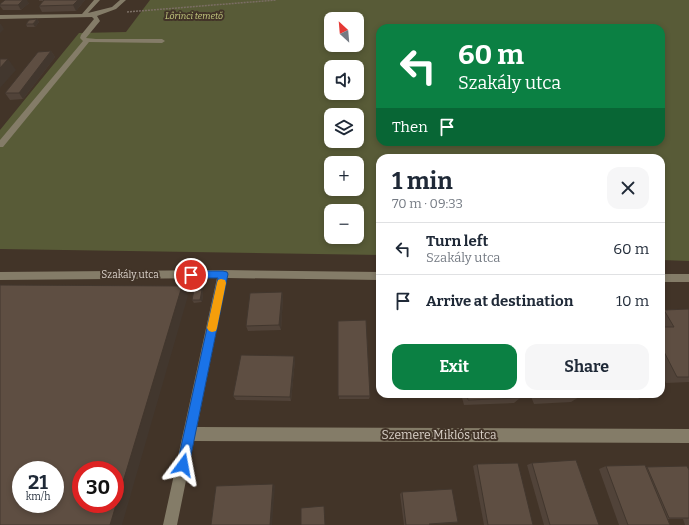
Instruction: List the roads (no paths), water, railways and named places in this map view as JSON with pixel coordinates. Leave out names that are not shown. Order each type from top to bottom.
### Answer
[{"type":"street","points":[[83,16],[97,0]]},
{"type":"street","points":[[0,17],[93,16],[114,8],[123,0]]},
{"type":"street","points":[[93,16],[97,19],[97,21],[83,36],[83,38],[87,40],[162,41]]},
{"type":"street","points":[[0,145],[87,40]]},
{"type":"street","points":[[170,525],[223,274]]},
{"type":"street","name":"Szakály utca","points":[[0,276],[223,274],[376,276]]},
{"type":"street","points":[[665,278],[689,278]]},
{"type":"street","name":"Szemere Miklós utca","points":[[190,434],[689,436]]},
{"type":"park label","name":"Lőrinci temető","points":[[194,16]]}]
